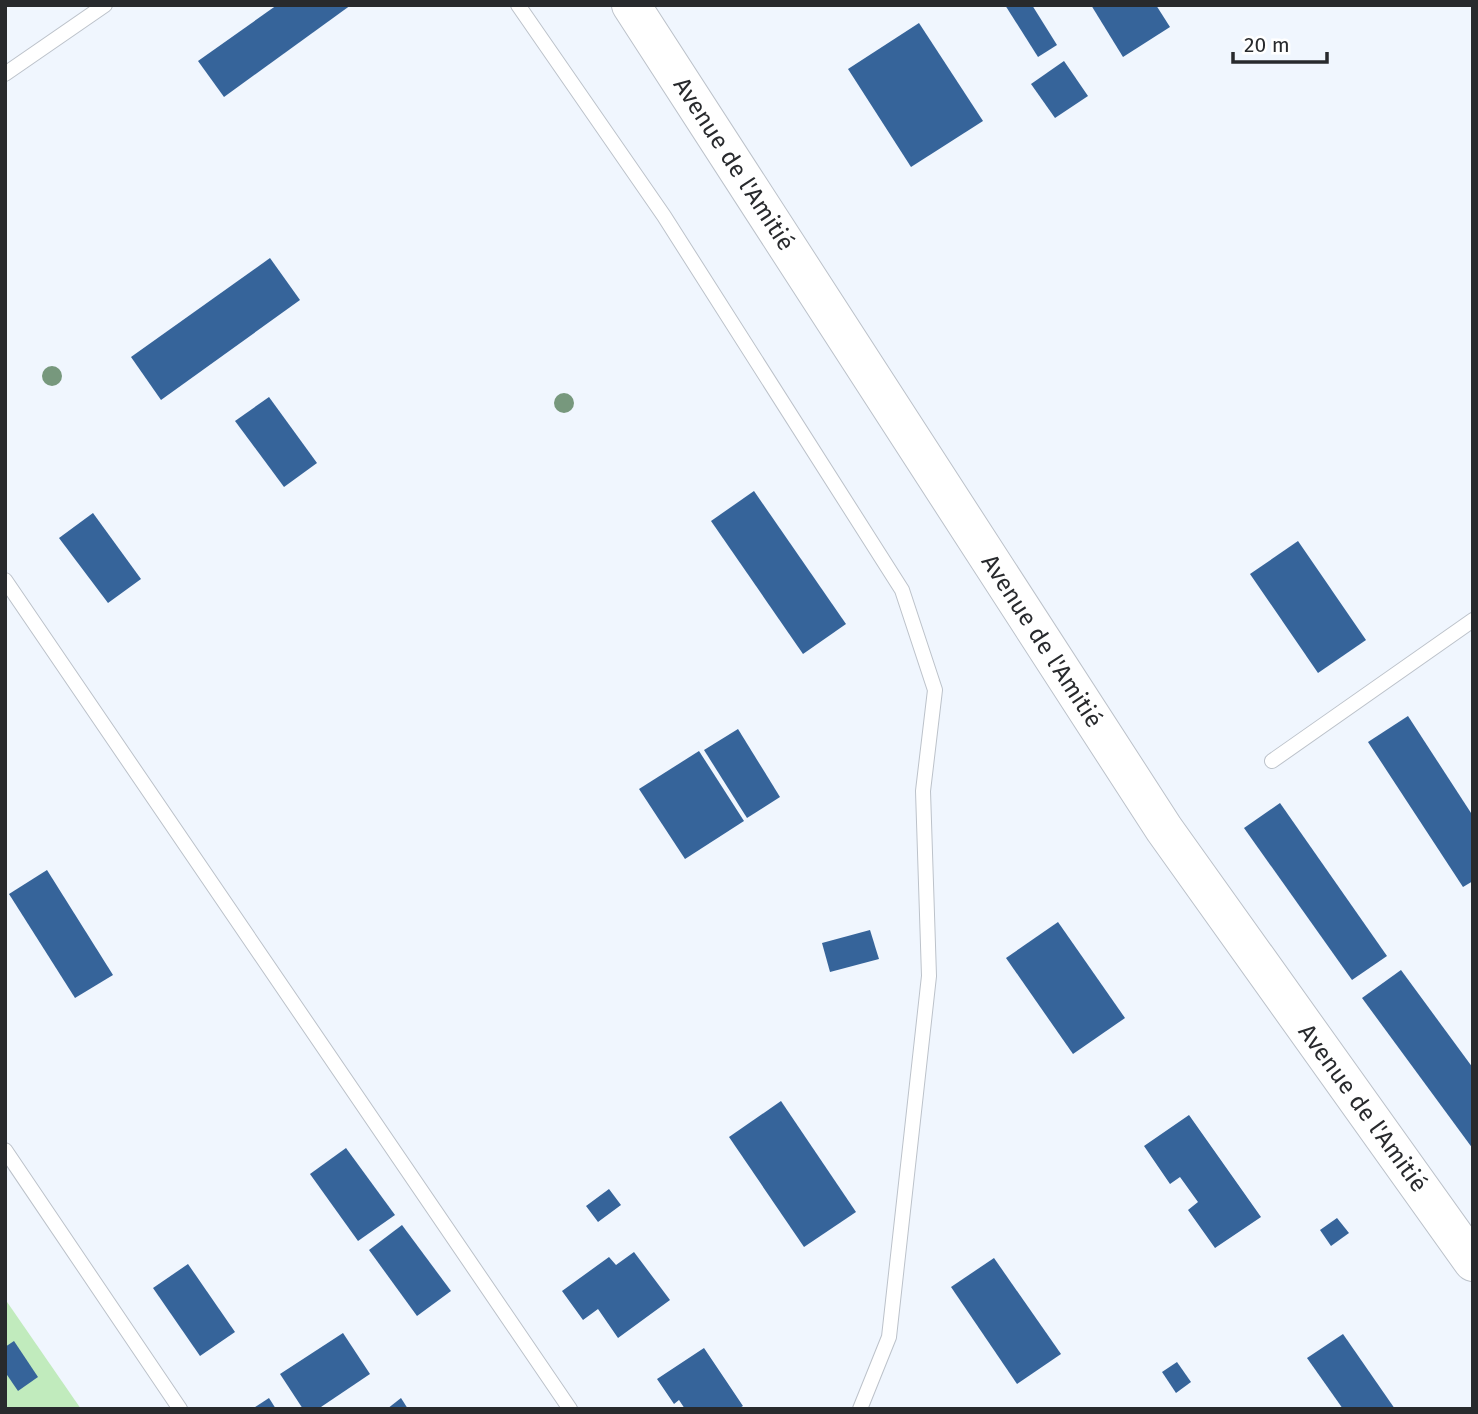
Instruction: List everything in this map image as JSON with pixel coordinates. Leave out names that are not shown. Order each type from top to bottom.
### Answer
[{"type":"main road","name":"Avenue de l'Amitié","points":[[631,5],[1164,829],[1473,1262]]},
{"type":"lane","points":[[5,74],[105,5]]},
{"type":"lane","points":[[518,5],[664,216],[902,590],[935,690],[923,791],[929,976],[889,1337],[860,1409]]},
{"type":"lane","points":[[5,580],[570,1409]]},
{"type":"lane","points":[[1272,761],[1473,620]]},
{"type":"lane","points":[[5,1150],[180,1409]]},
{"type":"green space","points":[[5,1299],[81,1409],[5,1409]]},
{"type":"building","points":[[277,5],[351,5],[224,97],[198,61]]},
{"type":"building","points":[[1005,5],[1032,5],[1057,45],[1038,57]]},
{"type":"building","points":[[1091,5],[1156,5],[1170,27],[1123,57]]},
{"type":"building","points":[[919,23],[983,121],[911,167],[848,69]]},
{"type":"building","points":[[1064,61],[1088,96],[1055,118],[1031,84]]},
{"type":"building","points":[[270,258],[300,300],[161,400],[131,357]]},
{"type":"building","points":[[269,397],[317,463],[284,487],[235,421]]},
{"type":"building","points":[[754,491],[846,624],[803,654],[711,521]]},
{"type":"building","points":[[93,513],[141,579],[108,603],[59,538]]},
{"type":"building","points":[[1298,541],[1366,640],[1318,673],[1250,574]]},
{"type":"building","points":[[1408,716],[1473,816],[1473,881],[1463,887],[1368,742]]},
{"type":"building","points":[[738,729],[780,797],[747,818],[704,750]]},
{"type":"building","points":[[699,751],[744,821],[685,859],[639,789]]},
{"type":"building","points":[[1280,803],[1387,956],[1352,980],[1244,828]]},
{"type":"building","points":[[47,870],[113,975],[75,998],[9,894]]},
{"type":"building","points":[[1058,922],[1125,1018],[1073,1054],[1006,958]]},
{"type":"building","points":[[870,930],[879,959],[830,972],[822,943]]},
{"type":"building","points":[[1401,970],[1473,1068],[1473,1149],[1362,998]]},
{"type":"building","points":[[781,1101],[856,1212],[804,1247],[729,1137]]},
{"type":"building","points":[[1189,1115],[1261,1217],[1215,1248],[1188,1210],[1198,1202],[1180,1177],[1170,1184],[1144,1146]]},
{"type":"building","points":[[346,1148],[395,1215],[358,1241],[310,1174]]},
{"type":"building","points":[[609,1189],[621,1205],[598,1222],[586,1206]]},
{"type":"building","points":[[1337,1218],[1349,1233],[1331,1246],[1320,1230]]},
{"type":"building","points":[[402,1225],[451,1291],[417,1316],[369,1250]]},
{"type":"building","points":[[634,1252],[670,1300],[618,1338],[598,1309],[583,1320],[562,1291],[609,1257],[616,1265]]},
{"type":"building","points":[[994,1258],[1061,1354],[1017,1384],[951,1287]]},
{"type":"building","points":[[188,1264],[235,1332],[200,1356],[153,1288]]},
{"type":"building","points":[[343,1333],[370,1374],[318,1409],[303,1409],[280,1374]]},
{"type":"building","points":[[1343,1334],[1395,1409],[1343,1409],[1307,1358]]},
{"type":"building","points":[[14,1341],[38,1377],[18,1391],[5,1372],[5,1347]]},
{"type":"building","points":[[704,1348],[743,1406],[738,1409],[685,1409],[679,1400],[674,1404],[657,1379]]},
{"type":"building","points":[[1177,1362],[1191,1382],[1176,1393],[1162,1372]]},
{"type":"building","points":[[269,1398],[276,1409],[252,1409]]},
{"type":"building","points":[[401,1398],[408,1409],[387,1409]]}]
